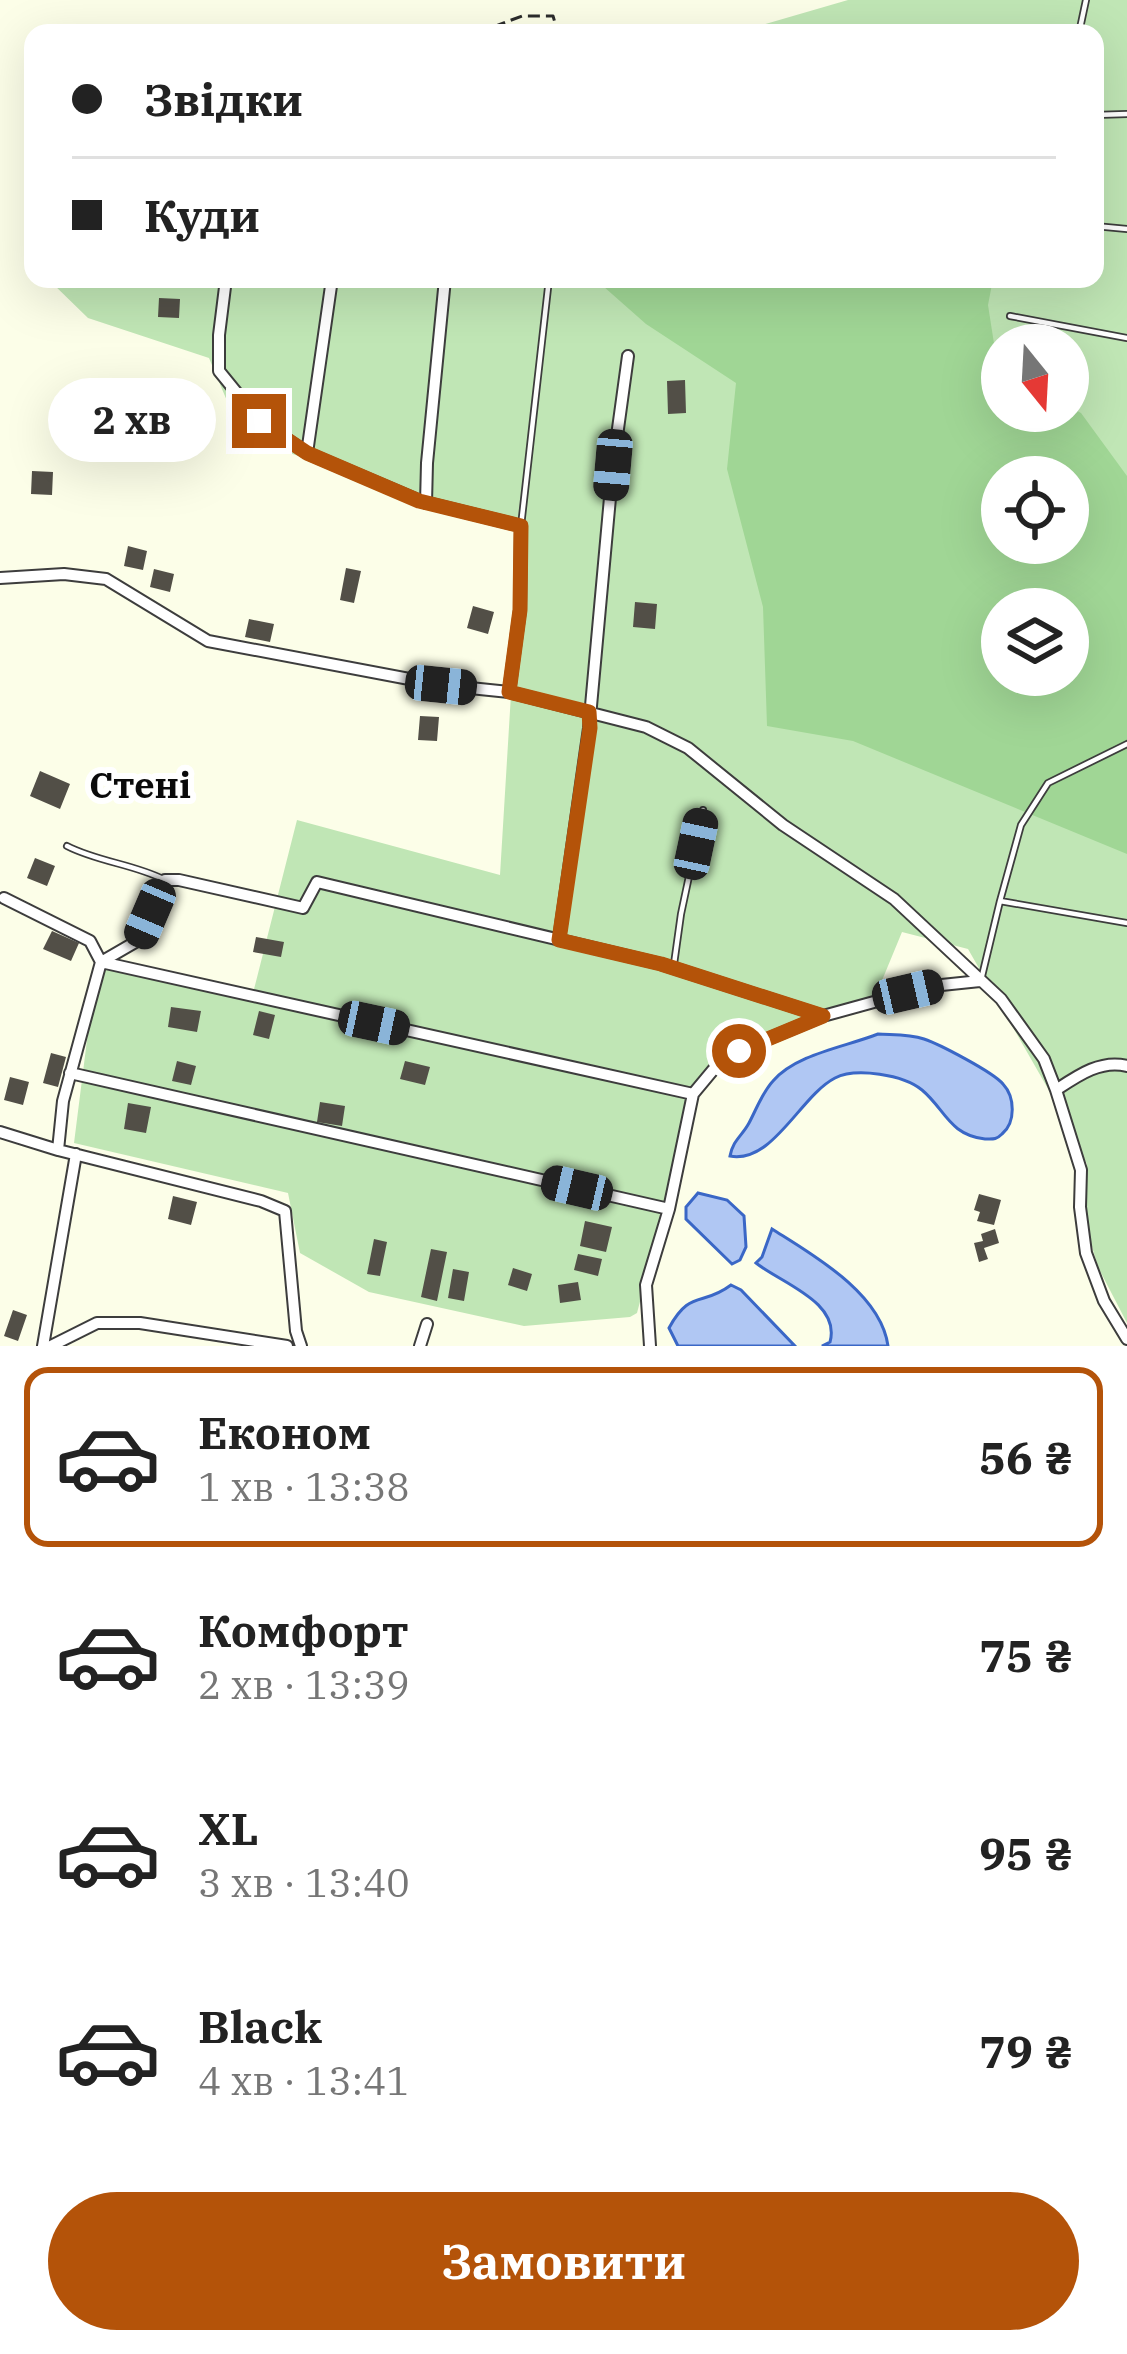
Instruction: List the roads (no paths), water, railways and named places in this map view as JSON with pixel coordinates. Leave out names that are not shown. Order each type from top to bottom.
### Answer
[{"type":"street","points":[[225,288],[219,371],[259,421],[307,453],[426,503],[521,526],[520,610],[509,692]]},
{"type":"street","points":[[307,453],[331,288]]},
{"type":"street","points":[[426,503],[445,288]]},
{"type":"street","points":[[559,940],[590,728],[613,465],[628,356]]},
{"type":"street","points":[[0,578],[64,574],[106,579],[208,641],[441,685],[509,692],[646,727],[688,748],[783,825],[894,899],[1001,999],[1044,1059],[1056,1090],[1081,1170],[1085,1253],[1104,1301],[1127,1339]]},
{"type":"street","points":[[101,962],[139,940],[165,880],[304,908],[317,882],[674,969],[823,1016]]},
{"type":"street","points":[[4,898],[90,941],[101,962],[63,1101],[58,1150]]},
{"type":"street","points":[[101,962],[693,1094]]},
{"type":"street","points":[[650,1346],[646,1285],[669,1209],[693,1094],[713,1070],[739,1051],[823,1016],[932,986],[980,981]]},
{"type":"street","points":[[1056,1090],[1094,1068],[1115,1063],[1127,1066]]},
{"type":"street","points":[[70,1073],[669,1209]]},
{"type":"street","points":[[0,1132],[285,1211],[301,1346]]},
{"type":"street","points":[[47,1346],[76,1154]]},
{"type":"street","points":[[47,1346],[97,1322],[140,1323],[287,1346]]},
{"type":"street","points":[[420,1346],[428,1324]]},
{"type":"lane","points":[[521,526],[548,288]]},
{"type":"lane","points":[[1010,316],[1127,338]]},
{"type":"lane","points":[[980,981],[1021,825],[1048,783],[1127,744]]},
{"type":"lane","points":[[674,969],[704,810]]},
{"type":"lane","points":[[67,845],[89,857],[165,880]]},
{"type":"lane","points":[[1000,902],[1127,922]]},
{"type":"water","points":[[878,1034],[924,1039],[997,1079],[1012,1102],[1007,1129],[994,1139],[973,1137],[955,1127],[914,1085],[880,1074],[855,1073],[822,1087],[760,1150],[730,1156],[766,1091],[783,1072],[808,1058]]},
{"type":"water","points":[[698,1193],[727,1200],[744,1216],[746,1247],[740,1260],[732,1264],[686,1219],[686,1207]]},
{"type":"water","points":[[772,1229],[825,1263],[859,1293],[883,1327],[888,1346],[822,1346],[830,1342],[827,1316],[807,1295],[756,1263]]},
{"type":"water","points":[[731,1285],[795,1346],[678,1346],[669,1328],[683,1308]]},
{"type":"district","name":"Стені","points":[[140,785]]}]
